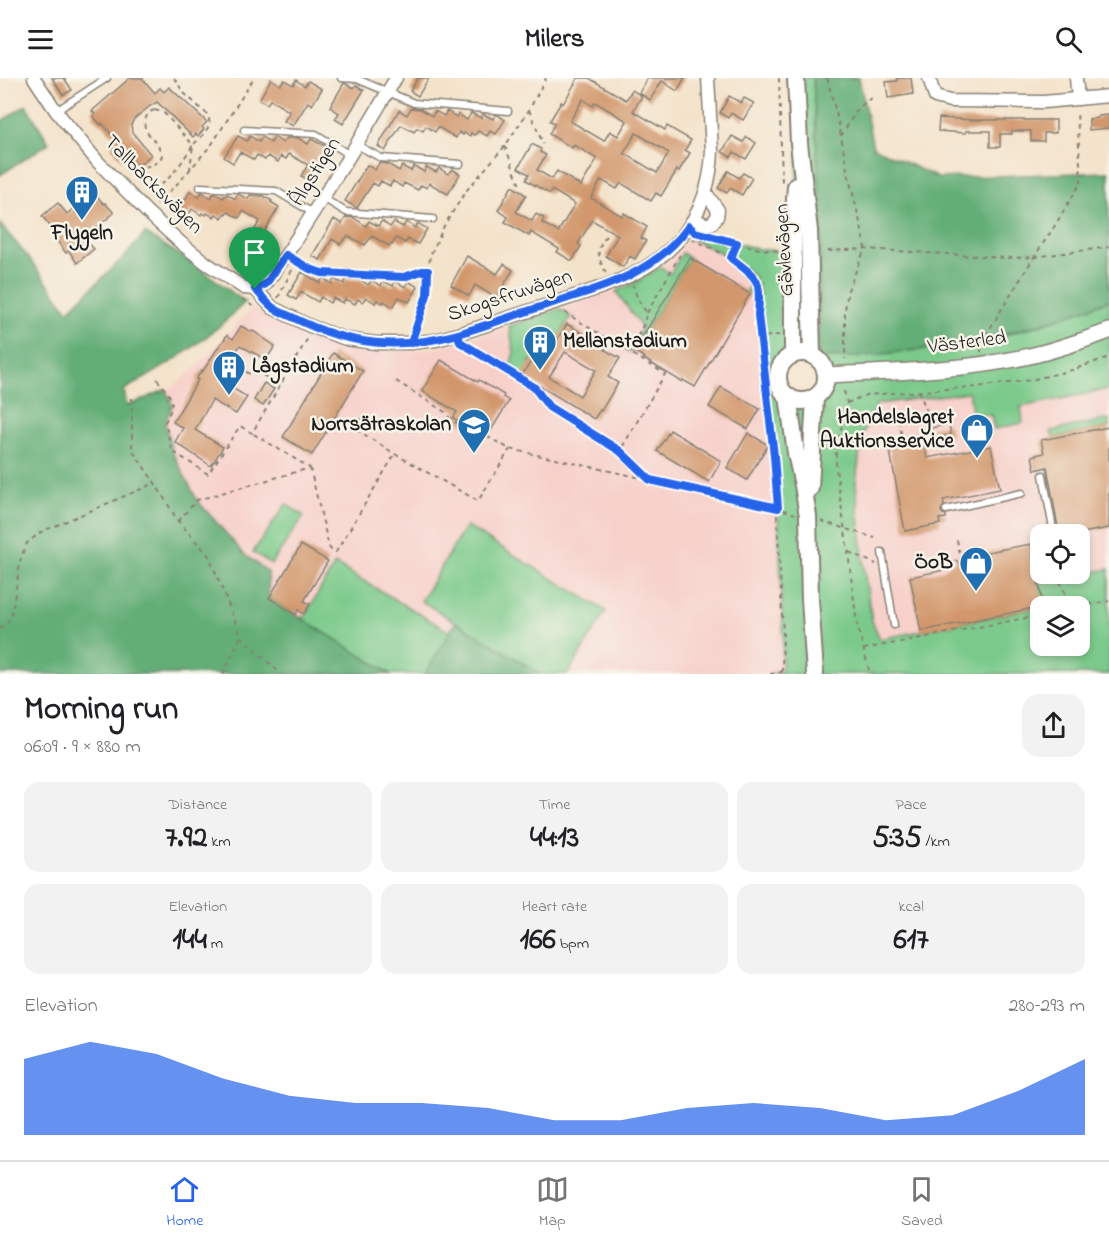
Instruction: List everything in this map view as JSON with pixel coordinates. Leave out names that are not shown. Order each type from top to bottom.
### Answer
[{"type":"main road","name":"Gävlevägen","points":[[796,78],[799,143],[809,231],[812,355]]},
{"type":"main road","name":"Gävlevägen","points":[[793,355],[793,226],[799,143]]},
{"type":"main road","points":[[806,353],[812,355],[822,362],[826,375],[824,388],[809,400],[794,399],[788,396],[778,381],[781,366],[793,355],[806,353]]},
{"type":"main road","points":[[788,396],[808,517]]},
{"type":"main road","points":[[815,397],[808,517],[815,674]]},
{"type":"street","name":"Tallbacksvägen","points":[[34,78],[56,111],[98,162],[147,212],[206,263],[244,288],[261,287]]},
{"type":"street","name":"Älgstigen","points":[[261,287],[286,255],[323,198],[396,78]]},
{"type":"street","name":"Skogsfruvägen","points":[[261,287],[273,308],[310,326],[346,339],[376,344],[436,340],[612,284],[648,266],[691,228],[706,193],[712,163],[708,78]]},
{"type":"street","points":[[929,78],[935,97],[950,101],[1044,102],[1109,96]]},
{"type":"street","points":[[1076,78],[1078,99]]},
{"type":"street","points":[[691,228],[711,224],[717,217],[718,210],[706,193]]},
{"type":"street","name":"Västerled","points":[[826,375],[981,364],[1025,357],[1109,331]]},
{"type":"lane","points":[[56,111],[107,78]]},
{"type":"lane","points":[[341,78],[357,79],[414,104],[508,111]]},
{"type":"lane","points":[[244,130],[316,134],[354,150],[381,158],[460,164]]},
{"type":"lane","points":[[200,187],[276,191],[313,213]]},
{"type":"lane","points":[[323,198],[346,212],[433,219]]},
{"type":"lane","points":[[286,255],[322,273],[404,277]]},
{"type":"lane","points":[[1043,475],[1052,524]]},
{"type":"lane","points":[[946,510],[1022,493]]},
{"type":"lane","points":[[882,552],[894,625]]},
{"type":"path","points":[[174,78],[184,93],[208,115],[210,124],[205,133],[193,145],[174,172],[161,184],[152,188],[139,179],[139,172],[143,167],[150,167],[162,156],[144,124],[151,111],[156,110],[164,113],[193,145],[190,169]]},
{"type":"path","points":[[147,212],[212,144],[254,78]]},
{"type":"path","points":[[411,343],[427,295],[430,256],[445,224],[466,191],[505,146],[529,110],[546,78]]},
{"type":"path","points":[[779,78],[782,183]]},
{"type":"path","points":[[827,78],[865,249],[848,291],[845,309],[845,359]]},
{"type":"path","points":[[841,136],[861,105],[869,98],[876,97]]},
{"type":"path","points":[[981,364],[981,343],[1081,182],[1078,99]]},
{"type":"path","points":[[529,110],[543,144]]},
{"type":"path","points":[[505,146],[521,188]]},
{"type":"path","points":[[691,228],[695,232],[779,252]]},
{"type":"path","points":[[691,228],[731,258],[758,283],[758,315],[778,508],[783,634],[782,673],[770,674]]},
{"type":"path","points":[[606,236],[598,250],[601,263],[612,284]]},
{"type":"path","points":[[731,258],[737,243]]},
{"type":"path","points":[[828,251],[865,249],[1008,258],[1034,257],[1109,247]]},
{"type":"path","points":[[629,352],[647,313],[682,253]]},
{"type":"path","points":[[404,277],[428,271]]},
{"type":"path","points":[[633,284],[638,300],[647,313]]},
{"type":"path","points":[[560,309],[665,374],[620,451]]},
{"type":"path","points":[[760,337],[783,333]]},
{"type":"path","points":[[458,334],[460,342],[534,387],[549,407],[620,451],[650,480]]},
{"type":"path","points":[[252,433],[309,335]]},
{"type":"path","points":[[848,403],[866,395],[1014,383],[1072,370],[1109,357]]},
{"type":"path","points":[[230,363],[250,374],[261,374],[280,385]]},
{"type":"path","points":[[157,379],[172,400],[173,406],[165,422],[172,451],[208,474],[240,426],[310,468],[329,547],[333,552],[336,552],[395,454]]},
{"type":"path","points":[[396,381],[445,412],[451,420],[510,449],[778,508]]},
{"type":"path","points":[[844,391],[848,403],[836,450],[836,469],[857,624],[870,674]]},
{"type":"path","points":[[919,391],[929,418]]},
{"type":"path","points":[[132,398],[132,450],[178,521],[209,556],[241,636],[281,674]]},
{"type":"path","points":[[372,424],[360,419],[354,428],[478,501],[510,449]]},
{"type":"path","points":[[899,420],[902,438]]},
{"type":"path","points":[[178,521],[197,500],[310,468]]},
{"type":"path","points":[[0,629],[11,618],[21,556],[27,543],[41,532],[155,483]]},
{"type":"path","points":[[808,517],[875,538]]},
{"type":"path","points":[[957,540],[961,560],[959,563]]},
{"type":"path","points":[[848,552],[884,567]]},
{"type":"path","points":[[1090,604],[1109,601]]},
{"type":"path","points":[[864,649],[1030,617]]},
{"type":"path","points":[[222,674],[241,636]]},
{"type":"shaded area","name":"Norrsätraskolan","points":[[690,238],[731,258],[753,275],[758,283],[758,315],[778,508],[783,634],[782,672],[770,674],[391,674],[269,598],[268,572],[245,555],[197,500],[172,451],[165,422],[165,390],[173,387],[196,367],[253,307],[309,335],[337,344],[372,351],[437,348],[633,284],[661,267]]},
{"type":"shaded area","points":[[1109,389],[1109,593],[1090,597],[1030,596],[1030,609],[880,639],[872,621],[864,570],[856,483],[862,436],[877,404],[969,392],[1021,407]]},
{"type":"green space","points":[[796,78],[813,78],[821,220],[818,358],[912,351],[969,343],[1040,325],[1109,300],[1109,389],[1021,407],[1023,423],[994,429],[991,415],[973,416],[969,392],[877,404],[862,436],[856,483],[864,570],[872,621],[880,639],[1030,609],[1030,656],[1090,656],[1090,596],[1041,596],[1039,584],[1090,584],[1090,573],[1109,569],[1109,674],[770,674],[782,671],[783,634],[778,508],[757,314],[758,284],[750,294],[746,291],[755,278],[753,275],[731,258],[690,238],[695,232],[759,249],[785,252],[786,326],[799,143]],"holes":[[[799,353],[812,356],[825,368],[824,387],[811,399],[800,400],[790,397],[782,389],[779,380],[780,366],[788,358]]]},
{"type":"green space","points":[[813,78],[859,78],[873,147],[938,178],[1109,172],[1109,300],[1058,319],[1006,334],[900,352],[818,358],[821,220]]},
{"type":"green space","points":[[26,105],[49,143],[0,175],[0,122]]},
{"type":"green space","points":[[0,224],[68,311],[129,252],[145,233],[196,265],[245,302],[217,328],[188,350],[124,390],[127,406],[165,390],[172,403],[165,422],[172,451],[197,500],[245,555],[268,572],[269,598],[391,674],[0,674]]},
{"type":"green space","points":[[682,253],[690,258],[634,351],[629,352],[642,328],[616,291],[633,284],[661,267],[670,274]]},
{"type":"green space","points":[[560,309],[571,317],[554,344],[546,339],[536,350],[538,352],[529,362],[531,364],[526,373],[522,375],[524,376],[522,380],[509,372],[514,352],[509,326]]},
{"type":"green space","points":[[1109,419],[1109,427],[1053,438],[1051,431]]},
{"type":"green space","points":[[286,504],[304,516],[271,564],[253,552]]},
{"type":"green space","points":[[466,526],[606,611],[568,674],[281,674],[269,598],[303,619],[335,564],[450,632],[456,622],[421,601]]},
{"type":"green space","points":[[456,622],[541,674],[425,674]]},
{"type":"building","points":[[52,78],[64,78],[72,90],[63,95]]},
{"type":"building","points":[[130,78],[142,78],[155,93],[160,88],[164,92],[169,87],[207,122],[202,127],[204,129],[198,136],[196,134],[193,137],[157,102],[134,119],[131,125],[132,132],[151,155],[138,166],[128,155],[122,160],[111,146],[117,141],[93,116],[95,114],[92,111]]},
{"type":"building","points":[[418,78],[429,78],[418,96],[410,91]]},
{"type":"building","points":[[578,78],[589,78],[626,100],[632,90],[642,96],[633,111],[665,130],[667,126],[691,140],[685,150],[690,153],[661,196],[656,193],[651,201],[621,183],[617,189],[601,180],[591,198],[622,216],[624,213],[647,227],[641,238],[646,241],[635,259],[630,256],[623,267],[606,256],[618,235],[592,220],[578,244],[581,246],[572,261],[557,252],[559,249],[531,232],[529,236],[505,222],[508,217],[498,210],[512,186],[526,195],[516,212],[532,221],[536,214],[544,218],[542,223],[558,232],[575,204],[552,190],[550,194],[526,180],[529,174],[518,168],[532,144],[546,155],[537,170],[552,179],[557,171],[581,186],[597,159],[549,134],[555,123],[550,121],[561,102],[563,104]],"holes":[[[583,99],[593,106],[595,102],[627,121],[618,136],[610,131],[604,141],[570,121]],[[636,133],[669,153],[657,173],[624,153]]]},
{"type":"building","points":[[648,78],[685,78],[677,91],[662,81],[650,100],[639,93]]},
{"type":"building","points":[[897,78],[911,78],[913,94],[888,98],[886,82],[897,81]]},
{"type":"building","points":[[271,79],[280,85],[284,80],[293,85],[296,80],[305,86],[308,81],[322,89],[312,105],[308,102],[293,126],[284,121],[290,112],[271,100],[267,104],[259,100]]},
{"type":"building","points":[[344,83],[354,88],[356,85],[364,90],[343,124],[335,119],[339,113],[330,107]]},
{"type":"building","points":[[729,96],[741,103],[744,98],[754,103],[743,120],[731,113],[728,118],[720,113]]},
{"type":"building","points":[[411,108],[421,109],[432,116],[435,111],[444,116],[447,111],[467,120],[471,113],[481,118],[483,114],[493,119],[495,115],[498,115],[505,120],[496,134],[490,131],[487,136],[478,131],[475,135],[471,133],[470,136],[459,132],[456,138],[438,127],[435,132],[426,126],[423,131],[417,128],[414,132],[401,125],[385,151],[378,146],[399,110],[407,115]]},
{"type":"building","points":[[1109,115],[1109,128],[1089,130],[1089,119]]},
{"type":"building","points":[[939,118],[1056,120],[1056,133],[1044,133],[1044,141],[1031,141],[1031,131],[1012,131],[1012,134],[1000,134],[1000,147],[990,147],[990,131],[966,131],[966,133],[938,131]]},
{"type":"building","points":[[238,136],[247,141],[250,136],[259,142],[262,137],[271,143],[274,137],[283,143],[287,138],[298,138],[308,144],[311,139],[329,148],[309,180],[301,176],[308,165],[289,154],[286,159],[281,156],[278,162],[268,156],[265,160],[257,155],[254,160],[240,152],[233,163],[224,157]]},
{"type":"building","points":[[732,136],[743,142],[747,137],[756,143],[746,159],[734,152],[731,157],[722,152]]},
{"type":"building","points":[[379,163],[388,164],[399,171],[402,166],[411,171],[414,166],[424,172],[426,167],[436,172],[439,168],[448,174],[452,169],[460,174],[448,194],[429,183],[427,188],[421,185],[418,190],[404,183],[402,187],[393,181],[390,186],[381,181],[378,186],[373,183],[357,208],[345,201],[367,165],[375,170]]},
{"type":"building","points":[[728,171],[739,178],[743,173],[752,178],[742,195],[730,188],[727,193],[718,188]]},
{"type":"building","points":[[190,191],[199,197],[202,192],[211,198],[214,193],[223,198],[227,194],[235,199],[238,194],[248,199],[250,195],[264,196],[279,207],[257,244],[259,246],[250,262],[239,255],[260,221],[243,211],[239,218],[228,212],[222,218],[216,214],[214,217],[207,213],[201,215],[192,209],[186,220],[174,211],[178,203],[182,205]]},
{"type":"building","name":"Flygeln","points":[[93,192],[114,213],[84,238],[94,249],[77,263],[69,251],[66,253],[42,216],[58,203],[67,214]]},
{"type":"building","points":[[346,217],[354,218],[366,226],[369,221],[378,226],[382,221],[390,227],[394,222],[403,227],[406,222],[415,228],[418,223],[427,229],[418,244],[408,239],[405,243],[396,238],[389,246],[372,236],[365,245],[348,236],[340,244],[332,239],[320,260],[312,256],[334,219],[342,224]]},
{"type":"building","points":[[467,256],[497,274],[504,264],[513,270],[496,298],[475,285],[469,296],[451,285]]},
{"type":"building","points":[[690,258],[750,294],[695,387],[683,380],[682,382],[634,351]]},
{"type":"building","points":[[302,272],[320,283],[323,278],[332,284],[334,279],[344,284],[346,279],[361,280],[368,285],[373,281],[381,286],[383,281],[393,286],[397,282],[405,287],[408,281],[418,287],[409,302],[399,297],[393,307],[384,301],[383,303],[377,300],[375,303],[366,297],[363,302],[358,299],[355,304],[345,299],[343,303],[333,298],[330,303],[321,297],[318,302],[301,292],[296,300],[288,295]]},
{"type":"building","name":"Mellanstadium","points":[[567,324],[620,358],[608,377],[618,383],[594,419],[522,375],[546,339],[554,344]],"holes":[[[565,352],[596,370],[580,396],[549,377]]]},
{"type":"building","name":"Lågstadium","points":[[241,326],[275,346],[266,360],[240,345],[219,380],[247,397],[236,414],[212,400],[195,430],[223,447],[211,466],[175,442],[183,428],[173,422],[198,380],[196,379],[221,343],[227,335],[233,339]]},
{"type":"building","points":[[333,353],[363,371],[312,455],[283,437]]},
{"type":"building","points":[[441,360],[504,395],[503,397],[509,401],[490,432],[468,419],[464,425],[453,418],[457,412],[422,391]]},
{"type":"building","points":[[264,383],[274,389],[263,406],[254,400]]},
{"type":"building","points":[[721,387],[760,409],[748,429],[709,407]]},
{"type":"building","points":[[949,424],[951,435],[933,439],[931,428]]},
{"type":"building","points":[[1109,427],[1109,528],[1090,531],[1090,524],[1057,524],[1047,467],[1035,470],[1032,456],[1044,453],[1041,440]]},
{"type":"building","points":[[670,430],[721,461],[709,482],[657,451]]},
{"type":"building","points":[[748,433],[768,445],[747,480],[727,468]]},
{"type":"building","points":[[922,434],[927,458],[991,446],[1000,489],[943,500],[944,505],[941,511],[946,518],[939,519],[940,524],[905,531],[888,441]]},
{"type":"building","name":"ÖoB","points":[[1030,544],[1030,584],[1039,584],[1041,596],[1030,596],[1030,609],[921,631],[910,577],[944,570],[956,560],[962,567],[984,563],[982,553]]},
{"type":"building","points":[[301,545],[328,561],[304,601],[310,604],[304,614],[298,610],[296,615],[269,598]]},
{"type":"place","name":"Flygeln","points":[[82,221]]},
{"type":"place","name":"Mellanstadium","points":[[540,371]]},
{"type":"place","name":"Lågstadium","points":[[229,396]]},
{"type":"place","name":"Norrsätraskolan","points":[[474,454]]},
{"type":"place","name":"Handelslagret Auktionsservice","points":[[977,459]]},
{"type":"place","name":"ÖoB","points":[[976,592]]},
{"type":"route","points":[[255,289],[266,284],[286,255],[322,273],[404,277],[428,271],[427,295],[411,343],[458,334],[619,281],[648,266],[666,251],[689,226],[695,232],[737,243],[731,258],[753,275],[758,283],[758,315],[778,508],[650,480],[620,451],[549,407],[534,387],[460,342],[458,334],[436,340],[411,343],[376,344],[346,339],[310,326],[273,308],[255,289]]}]
